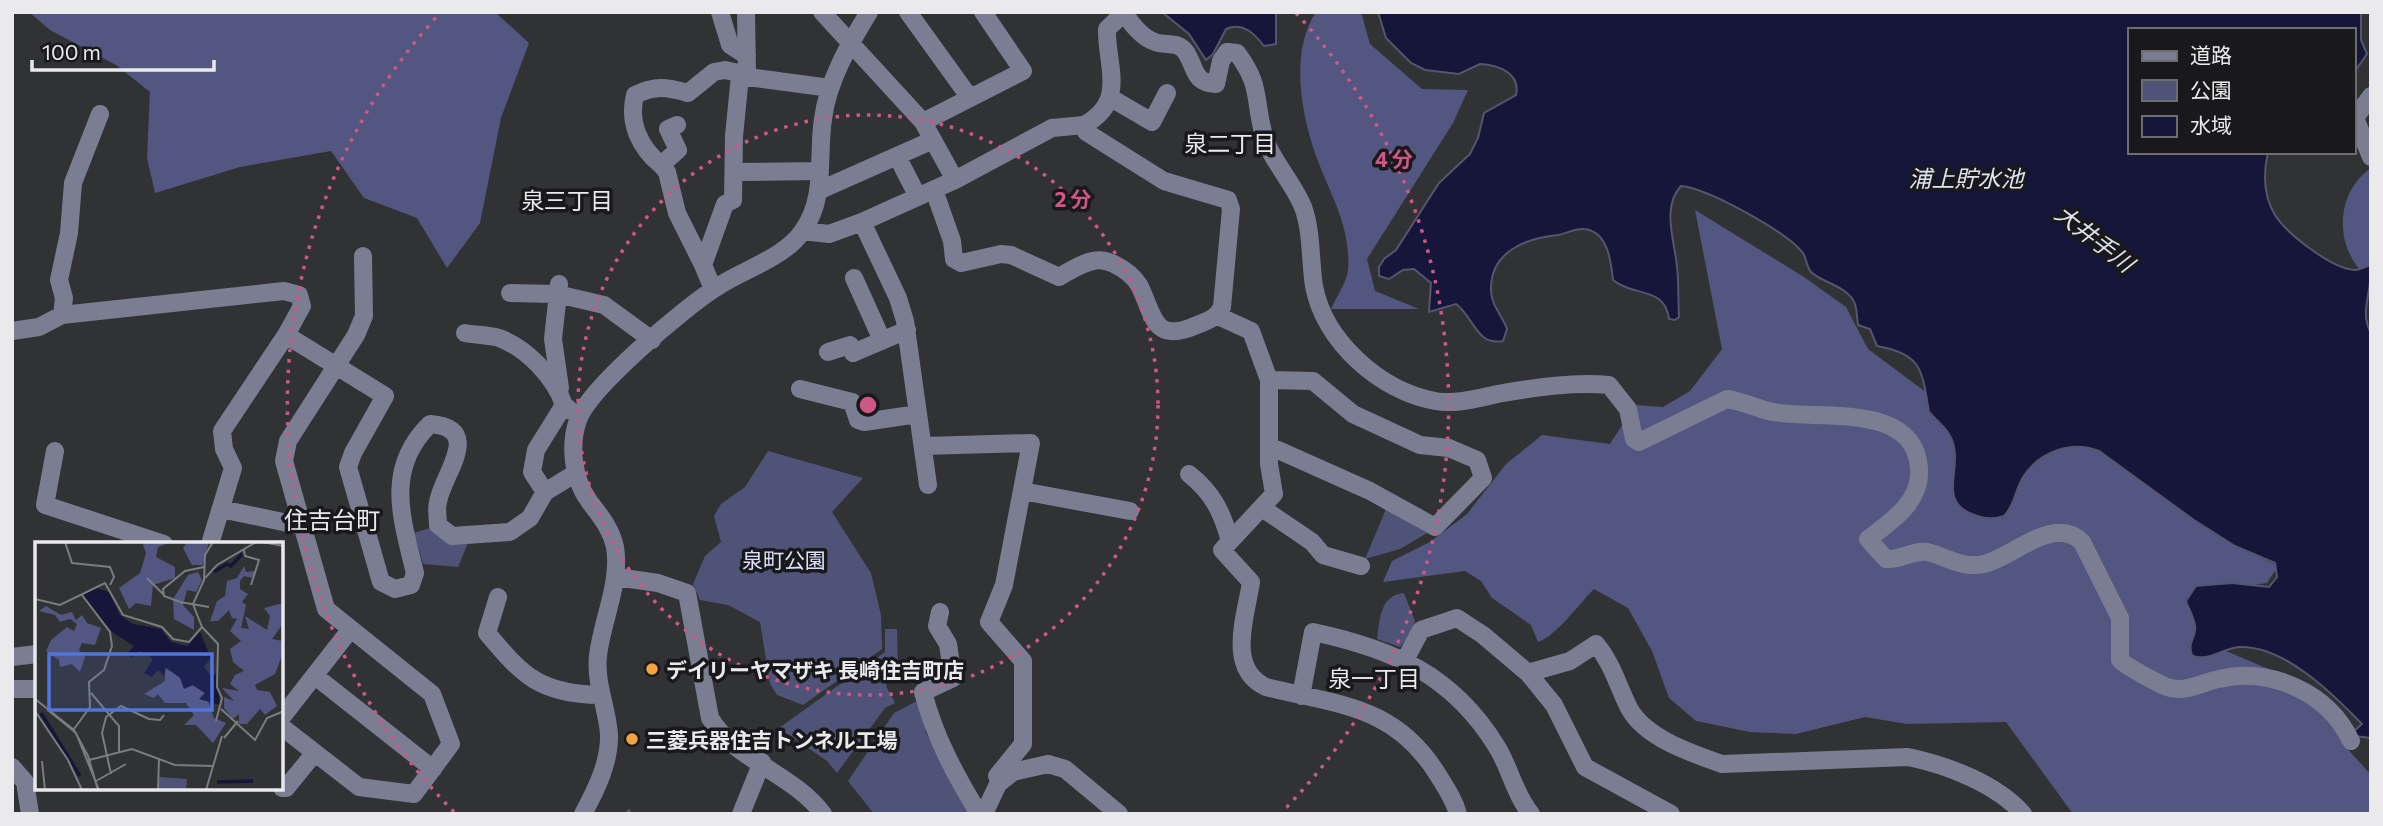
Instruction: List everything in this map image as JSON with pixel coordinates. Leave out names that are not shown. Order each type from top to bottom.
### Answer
[{"type":"street","points":[[720,12],[730,45],[747,56]]},
{"type":"street","points":[[740,76],[747,75],[746,12]]},
{"type":"street","points":[[822,12],[923,122],[955,180]]},
{"type":"street","points":[[583,814],[607,754],[609,733],[600,695],[598,656],[604,614],[616,577],[615,547],[610,530],[589,500],[576,473],[574,435],[579,418],[602,385],[713,289],[781,252],[803,231],[818,191],[823,119],[830,88],[869,12]]},
{"type":"street","points":[[908,12],[970,98]]},
{"type":"street","points":[[923,122],[1023,71],[986,13]]},
{"type":"street","points":[[803,231],[815,235],[829,234],[862,222],[955,180],[1052,128],[1084,125],[1092,121],[1111,98],[1113,65],[1107,46],[1107,29],[1123,13],[1153,42],[1177,45],[1185,50],[1194,75],[1206,84],[1216,84],[1221,61],[1227,52],[1237,53],[1251,71],[1270,153],[1291,182],[1304,210],[1314,288],[1321,313],[1355,359],[1370,372],[1435,401],[1468,401],[1578,382],[1609,385],[1628,409],[1634,439],[1639,442],[1727,398],[1768,411],[1810,416],[1855,416],[1891,426],[1910,440],[1919,459],[1920,481],[1911,501],[1868,539],[1886,559],[1897,560],[1912,553],[1928,552],[1939,559],[1983,565],[2042,536],[2066,532],[2075,535],[2082,542],[2120,618],[2120,660],[2130,670],[2154,678],[2169,688],[2186,689],[2220,678],[2254,674],[2283,681],[2316,698],[2347,731],[2351,740]]},
{"type":"street","points":[[713,289],[677,213],[667,172],[640,144],[631,111],[635,95],[651,87],[669,87],[688,93],[705,76],[725,70],[740,76],[830,88]]},
{"type":"street","points":[[703,265],[725,204],[733,200],[736,172],[734,136],[740,76]]},
{"type":"street","points":[[1111,98],[1152,122],[1167,93]]},
{"type":"street","points":[[2371,96],[2355,118],[2371,157]]},
{"type":"street","points":[[62,315],[64,298],[59,280],[69,233],[73,183],[100,114]]},
{"type":"street","points":[[662,165],[678,150],[668,129],[677,125]]},
{"type":"street","points":[[897,156],[926,193],[952,241],[954,259],[961,263],[1011,254],[1059,277],[1085,264],[1106,260],[1127,271],[1138,284],[1149,315],[1168,330],[1181,331],[1218,316],[1222,307],[1231,209],[1228,200],[1164,181],[1086,132],[1084,125]]},
{"type":"street","points":[[818,191],[933,140]]},
{"type":"street","points":[[736,172],[821,171]]},
{"type":"street","points":[[862,222],[898,298],[907,330],[928,485]]},
{"type":"street","points":[[284,729],[313,755],[359,787],[414,794],[451,744],[432,694],[350,631],[326,609],[284,461],[288,441],[356,335],[364,316],[363,256]]},
{"type":"street","points":[[854,278],[882,340]]},
{"type":"street","points":[[510,293],[559,288],[604,305],[652,340]]},
{"type":"street","points":[[545,492],[532,472],[536,450],[563,402],[553,339],[559,288]]},
{"type":"street","points":[[12,331],[39,327],[62,315],[284,291],[299,295],[302,306],[286,335],[222,431],[224,449],[233,468],[212,542]]},
{"type":"street","points":[[1218,316],[1251,331],[1269,380],[1269,446],[1274,494],[1222,550],[1251,582],[1241,646],[1242,662],[1253,681],[1301,696],[1355,706],[1384,719],[1414,742],[1441,780],[1458,814]]},
{"type":"street","points":[[828,352],[850,345],[853,353],[907,330]]},
{"type":"street","points":[[465,333],[500,338],[542,367],[563,402],[579,418]]},
{"type":"street","points":[[286,335],[385,396],[348,467],[382,582],[395,589],[411,585],[415,573],[399,492],[416,437],[430,424],[444,425],[455,436],[459,448],[438,502],[438,525],[452,536],[510,532],[530,518],[545,492],[576,473]]},
{"type":"street","points":[[1269,380],[1313,381],[1353,414],[1420,445],[1449,448],[1477,460],[1483,478],[1434,527],[1370,491],[1269,446]]},
{"type":"street","points":[[800,389],[852,402],[858,420],[864,422],[918,414]]},
{"type":"street","points":[[923,446],[1031,443],[1004,585],[989,622],[1023,661],[1023,744],[997,775]]},
{"type":"street","points":[[55,451],[45,505],[158,542]]},
{"type":"street","points":[[1189,474],[1206,488],[1222,512],[1230,541]]},
{"type":"street","points":[[1022,491],[1130,511]]},
{"type":"street","points":[[1262,508],[1312,542],[1323,555],[1361,566]]},
{"type":"street","points":[[221,509],[302,526]]},
{"type":"street","points":[[616,577],[658,583],[687,593],[710,718],[719,733],[733,746],[799,788],[823,814]]},
{"type":"street","points":[[498,597],[487,633],[512,664],[530,680],[545,687],[600,695]]},
{"type":"street","points":[[940,612],[937,626],[948,643],[953,678],[923,692],[931,725],[945,757],[982,814],[998,784],[1013,772],[1048,764],[1065,769],[1119,814]]},
{"type":"street","points":[[1405,660],[1421,630],[1457,618],[1483,635],[1528,673],[1554,705],[1584,767],[1671,814]]},
{"type":"street","points":[[284,715],[350,631]]},
{"type":"street","points":[[1301,696],[1313,632],[1361,642],[1405,660],[1442,683],[1485,727],[1531,814]]},
{"type":"street","points":[[1528,673],[1570,661],[1596,644],[1606,655],[1630,710],[1643,728],[1703,757],[1722,764],[1908,757],[1928,761],[1980,783],[2015,804],[2023,814]]},
{"type":"street","points":[[12,657],[35,654]]},
{"type":"street","points":[[315,676],[433,769]]},
{"type":"street","points":[[12,690],[35,689]]},
{"type":"street","points":[[284,788],[313,755]]},
{"type":"street","points":[[741,814],[762,762]]},
{"type":"street","points":[[12,767],[24,782],[30,814]]},
{"type":"green space","name":"泉町公園","points":[[768,451],[863,478],[832,512],[871,573],[881,615],[882,649],[803,705],[777,695],[770,684],[760,622],[728,605],[700,600],[693,584],[705,556],[721,542],[714,516],[721,504],[745,487]]},
{"type":"green space","points":[[1386,509],[1427,533],[1400,549],[1365,559]]},
{"type":"green space","points":[[433,527],[468,543],[458,567],[423,564],[414,533]]},
{"type":"green space","points":[[1404,593],[1415,621],[1409,637],[1400,647],[1377,639],[1386,603],[1390,598]]},
{"type":"green space","points":[[885,629],[897,629],[898,667],[893,667],[886,686],[895,703],[885,708],[837,773],[827,761],[779,728],[885,652]]},
{"type":"green space","points":[[919,700],[926,733],[972,814],[874,814],[848,781],[894,713]]},
{"type":"shaded area","points":[[29,12],[495,12],[529,43],[501,118],[480,223],[447,268],[417,218],[364,198],[331,151],[240,167],[155,193],[147,158],[150,92],[116,65],[50,30]]},
{"type":"shaded area","points":[[1316,12],[1361,12],[1370,44],[1422,89],[1468,90],[1453,123],[1367,259],[1375,291],[1419,309],[1331,309],[1347,275],[1348,252],[1341,218],[1315,154],[1303,106],[1301,56],[1309,26]]},
{"type":"shaded area","points":[[2371,168],[2371,280],[2359,269],[2350,255],[2343,224],[2350,193],[2359,179]]},
{"type":"shaded area","points":[[1695,210],[1804,277],[1846,307],[1868,349],[1947,408],[2012,450],[2095,441],[2236,546],[2278,566],[2267,583],[2192,595],[2207,643],[2316,689],[2345,746],[2371,775],[2371,814],[2073,814],[2006,722],[1907,724],[1865,717],[1796,734],[1750,732],[1696,721],[1669,698],[1652,651],[1628,608],[1594,589],[1559,627],[1538,642],[1531,625],[1492,598],[1481,581],[1465,571],[1383,582],[1392,561],[1430,542],[1467,514],[1506,464],[1542,435],[1610,444],[1635,405],[1663,407],[1690,391],[1722,349]]},
{"type":"water","points":[[1162,12],[1276,12],[1276,44],[1264,46],[1248,30],[1232,27],[1226,29],[1213,54],[1206,60],[1189,34]]},
{"type":"water","name":"浦上貯水池","points":[[1378,12],[2361,12],[2361,40],[2367,54],[2355,71],[2355,28],[2128,28],[2128,154],[2268,154],[2266,192],[2281,223],[2311,249],[2334,264],[2355,270],[2370,265],[2366,316],[2371,333],[2371,738],[2355,736],[2354,731],[2362,724],[2350,712],[2322,686],[2273,654],[2239,647],[2209,656],[2192,655],[2195,627],[2186,601],[2196,586],[2232,583],[2269,587],[2277,577],[2275,563],[2235,546],[2194,520],[2099,451],[2067,448],[2056,450],[2038,461],[2023,477],[2004,516],[1984,518],[1962,508],[1953,494],[1955,457],[1952,441],[1929,412],[1918,367],[1904,354],[1877,346],[1870,329],[1858,325],[1856,306],[1852,298],[1842,289],[1812,273],[1803,253],[1794,244],[1764,223],[1709,194],[1681,186],[1672,204],[1670,214],[1676,257],[1679,317],[1675,320],[1669,319],[1661,301],[1655,297],[1613,280],[1607,248],[1598,235],[1584,229],[1523,243],[1512,249],[1497,265],[1492,277],[1491,295],[1507,329],[1503,341],[1494,341],[1481,335],[1456,304],[1429,312],[1431,283],[1414,269],[1403,270],[1389,279],[1379,276],[1379,267],[1384,259],[1396,250],[1439,183],[1470,154],[1478,138],[1484,113],[1516,95],[1517,87],[1512,76],[1494,66],[1480,64],[1459,74],[1425,70],[1411,63],[1386,38]]},
{"type":"place","name":"デイリーヤマザキ 長崎住吉町店","points":[[652,669]]},
{"type":"place","name":"三菱兵器住吉トンネル工場","points":[[632,739]]},
{"type":"district","name":"泉二丁目","points":[[1230,143]]},
{"type":"district","name":"泉三丁目","points":[[567,200]]},
{"type":"district","name":"住吉台町","points":[[332,519]]},
{"type":"district","name":"泉一丁目","points":[[1374,678]]},
{"type":"water label","name":"大井手川","points":[[2095,238]]}]
